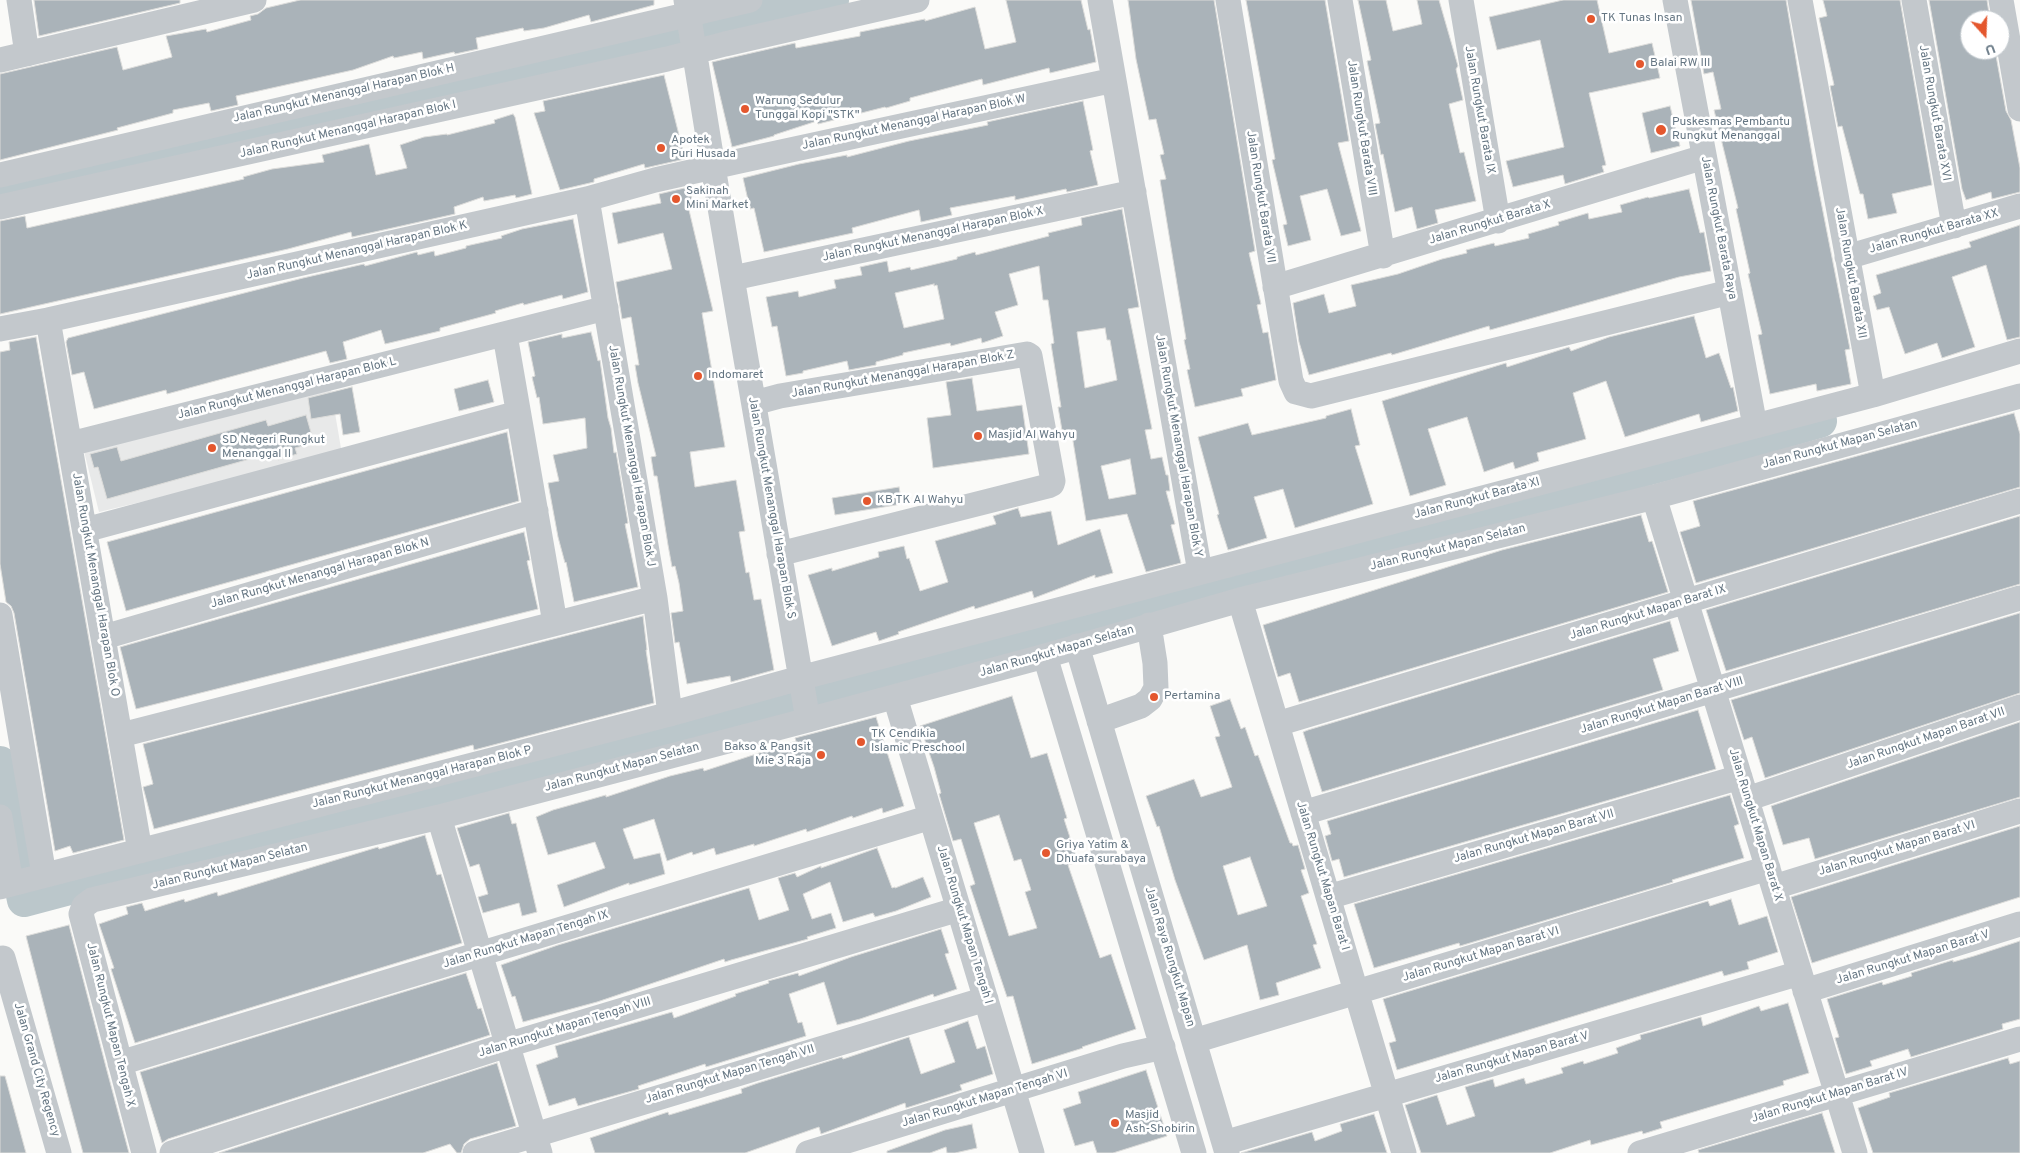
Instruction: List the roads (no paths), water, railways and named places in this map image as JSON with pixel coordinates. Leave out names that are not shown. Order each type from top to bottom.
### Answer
[{"type":"street","points":[[19,0],[27,54]]},
{"type":"street","points":[[0,60],[254,0]]},
{"type":"street","points":[[691,26],[750,0]]},
{"type":"street","points":[[691,26],[917,0]]},
{"type":"street","name":"Jalan Rungkut Menanggal Harapan Blok Y","points":[[800,680],[1200,572],[1100,0]]},
{"type":"street","name":"Jalan Rungkut Barata VII","points":[[1228,0],[1291,381],[1296,392],[1311,396],[1730,292]]},
{"type":"street","name":"Jalan Rungkut Barata VIII","points":[[1340,0],[1383,256]]},
{"type":"street","name":"Jalan Rungkut Barata IX","points":[[1461,0],[1498,221]]},
{"type":"street","name":"Jalan Rungkut Barata Raya","points":[[1675,0],[1755,426]]},
{"type":"street","name":"Jalan Rungkut Barata XII","points":[[1800,0],[1873,395]]},
{"type":"street","name":"Jalan Rungkut Barata XVI","points":[[1914,0],[1954,226]]},
{"type":"street","points":[[2001,0],[2020,109]]},
{"type":"street","name":"Jalan Rungkut Menanggal Harapan Blok S","points":[[691,26],[713,167],[807,715]]},
{"type":"street","name":"Jalan Rungkut Menanggal Harapan Blok H","points":[[0,175],[691,26]]},
{"type":"street","name":"Jalan Rungkut Menanggal Harapan Blok I","points":[[0,207],[691,26]]},
{"type":"street","name":"Jalan Rungkut Menanggal Harapan Blok W","points":[[713,167],[1114,80]]},
{"type":"street","name":"Jalan Rungkut Barata X","points":[[1275,287],[1383,256],[1704,157]]},
{"type":"street","name":"Jalan Rungkut Menanggal Harapan Blok K","points":[[0,329],[48,320],[587,199],[655,180],[713,167]]},
{"type":"street","name":"Jalan Rungkut Menanggal Harapan Blok X","points":[[733,278],[1134,192]]},
{"type":"street","name":"Jalan Rungkut Menanggal Harapan Blok J","points":[[587,199],[655,598],[670,714]]},
{"type":"street","name":"Jalan Rungkut Barata XX","points":[[1847,257],[2020,206]]},
{"type":"street","name":"Jalan Rungkut Menanggal Harapan Blok L","points":[[70,444],[606,308]]},
{"type":"street","name":"Jalan Rungkut Menanggal Harapan Blok O","points":[[48,320],[140,850]]},
{"type":"street","points":[[505,335],[555,623]]},
{"type":"street","points":[[1873,395],[2020,351]]},
{"type":"street","name":"Jalan Rungkut Menanggal Harapan Blok Z","points":[[754,403],[790,394],[1027,354],[1030,356],[1053,481],[1048,486],[779,554]]},
{"type":"street","name":"Jalan Rungkut Barata XI","points":[[1200,572],[1873,395]]},
{"type":"street","name":"Jalan Rungkut Mapan Selatan","points":[[92,900],[438,817],[807,715],[895,696],[1045,656],[1240,600],[1654,497],[2020,396]]},
{"type":"street","points":[[85,530],[518,413]]},
{"type":"street","name":"Jalan Rungkut Mapan Barat X","points":[[1654,497],[1855,1153]]},
{"type":"street","name":"Jalan Rungkut Mapan Barat IX","points":[[1277,724],[2020,501]]},
{"type":"street","name":"Jalan Rungkut Menanggal Harapan Blok N","points":[[104,637],[536,511]]},
{"type":"street","points":[[121,735],[655,598]]},
{"type":"street","name":"Jalan Rungkut Mapan Barat VIII","points":[[1303,813],[2020,598]]},
{"type":"street","name":"Jalan Rungkut Mapan Barat I","points":[[1240,600],[1404,1153]]},
{"type":"street","points":[[0,616],[22,881]]},
{"type":"street","points":[[1099,721],[1141,706],[1150,699],[1156,688],[1150,625]]},
{"type":"street","name":"Jalan Raya Rungkut Mapan","points":[[1077,646],[1226,1148]]},
{"type":"street","points":[[1045,656],[1163,1047],[1190,1152]]},
{"type":"street","name":"Jalan Rungkut Menanggal Harapan Blok P","points":[[22,881],[800,680]]},
{"type":"street","name":"Jalan Rungkut Mapan Tengah I","points":[[895,696],[1032,1153]]},
{"type":"street","name":"Jalan Rungkut Mapan Barat VII","points":[[1328,897],[1743,788],[2020,707]]},
{"type":"street","name":"Jalan Rungkut Mapan Barat VI","points":[[1194,1041],[1356,993],[1771,877],[2020,811]]},
{"type":"street","points":[[0,817],[22,881]]},
{"type":"street","points":[[438,817],[537,1144]]},
{"type":"street","name":"Jalan Rungkut Mapan Tengah IX","points":[[120,1063],[931,817]]},
{"type":"street","name":"Jalan Rungkut Mapan Tengah X","points":[[92,900],[84,906],[81,914],[144,1153]]},
{"type":"street","name":"Jalan Rungkut Mapan Tengah VIII","points":[[172,1153],[507,1045],[959,909]]},
{"type":"street","name":"Jalan Rungkut Mapan Barat V","points":[[1226,1148],[1386,1094],[2020,924]]},
{"type":"street","name":"Jalan Grand City Regency","points":[[4,958],[59,1153]]},
{"type":"street","name":"Jalan Rungkut Mapan Tengah VII","points":[[475,1153],[537,1144],[986,998]]},
{"type":"street","name":"Jalan Rungkut Mapan Barat IV","points":[[1640,1153],[2020,1039]]},
{"type":"street","name":"Jalan Rungkut Mapan Tengah VI","points":[[808,1153],[1123,1056],[1163,1047]]},
{"type":"waterway","points":[[0,189],[501,77],[832,0]]},
{"type":"waterway","points":[[0,763],[13,847],[24,900],[1740,444],[1820,421]]},
{"type":"place","name":"TK Tunas Insan","points":[[1591,19]]},
{"type":"place","name":"Balai RW III","points":[[1640,64]]},
{"type":"place","name":"Warung Sedulur Tunggal Kopi \"STK\"","points":[[745,109]]},
{"type":"place","name":"Puskesmas Pembantu Rungkut Menanggal","points":[[1661,130]]},
{"type":"place","name":"Apotek Puri Husada","points":[[661,148]]},
{"type":"place","name":"Sakinah Mini Market","points":[[676,199]]},
{"type":"place","name":"Indomaret","points":[[698,376]]},
{"type":"place","name":"Masjid Al Wahyu","points":[[978,436]]},
{"type":"place","name":"SD Negeri Rungkut Menanggal II","points":[[212,448]]},
{"type":"place","name":"KB TK Al Wahyu","points":[[867,501]]},
{"type":"place","name":"Pertamina","points":[[1154,697]]},
{"type":"place","name":"TK Cendikia Islamic Preschool","points":[[861,742]]},
{"type":"place","name":"Bakso & Pangsit Mie 3 Raja","points":[[821,755]]},
{"type":"place","name":"Griya Yatim & Dhuafa surabaya","points":[[1046,853]]},
{"type":"place","name":"Masjid Ash-Shobirin","points":[[1115,1123]]}]
